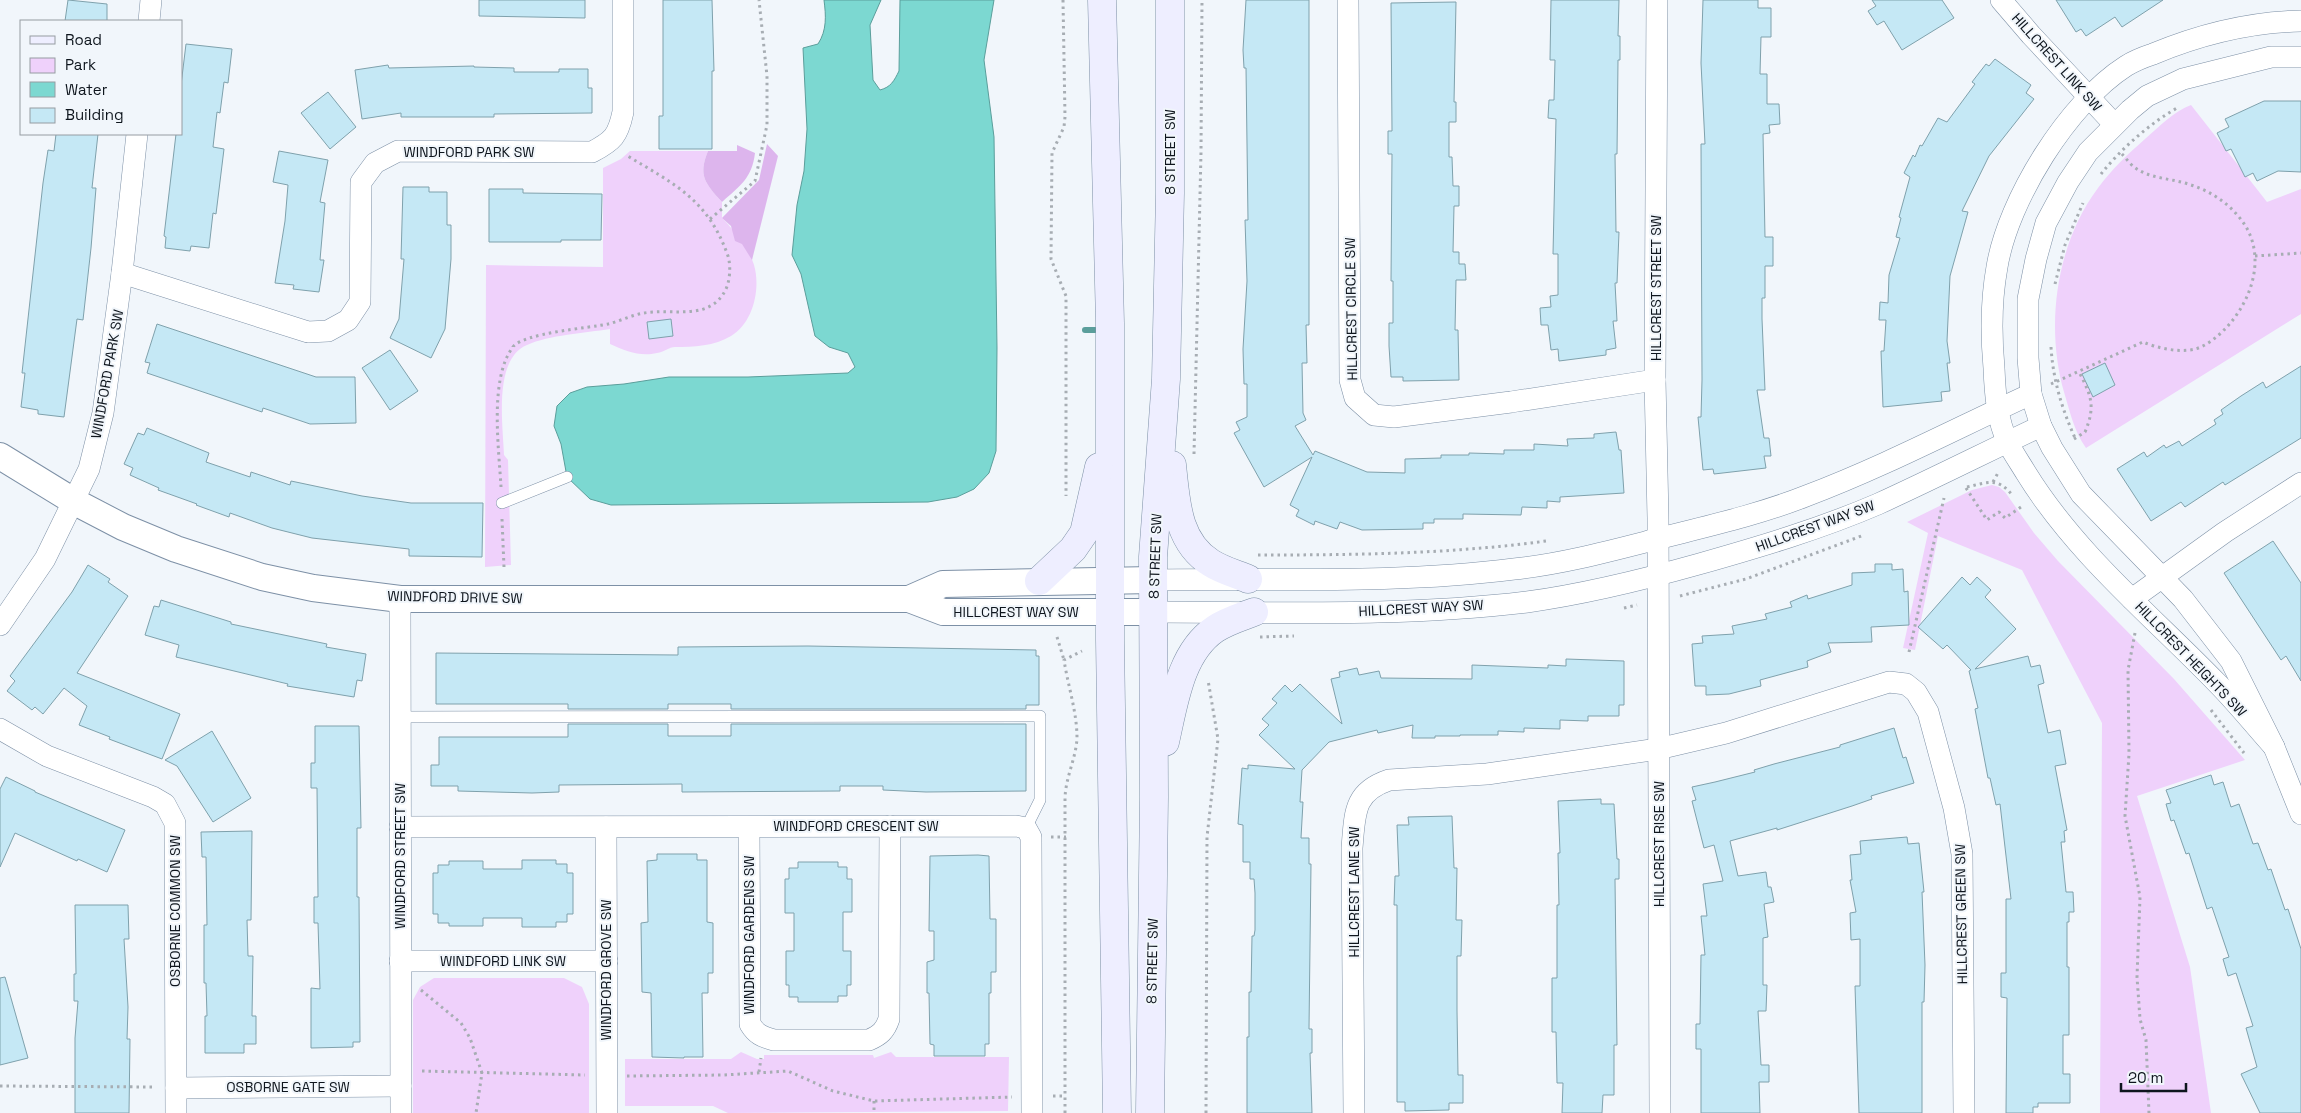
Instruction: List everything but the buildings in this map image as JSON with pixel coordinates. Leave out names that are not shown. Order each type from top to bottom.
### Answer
[{"type":"main road","points":[[1102,0],[1111,404],[1110,612],[1117,1113]]},
{"type":"main road","name":"8 STREET SW","points":[[1150,1113],[1154,797],[1153,580],[1166,379],[1170,193],[1170,0]]},
{"type":"main road","points":[[1166,379],[1171,456],[1181,528],[1192,545],[1211,563],[1252,567]]},
{"type":"main road","points":[[1039,581],[1073,549],[1084,532],[1111,404]]},
{"type":"main road","points":[[1154,797],[1175,697],[1182,674],[1193,653],[1215,629],[1229,621],[1252,625]]},
{"type":"street","points":[[149,20],[151,0]]},
{"type":"street","points":[[610,142],[620,130],[623,112],[623,0]]},
{"type":"street","name":"HILLCREST CIRCLE SW","points":[[1348,0],[1350,380],[1355,398],[1374,414],[1394,417],[1511,402],[1655,380]]},
{"type":"street","name":"HILLCREST STREET SW","points":[[1657,0],[1655,380],[1658,576]]},
{"type":"street","name":"HILLCREST LINK SW","points":[[2001,0],[2114,124]]},
{"type":"street","points":[[2132,599],[2070,536],[2039,494],[2007,442],[1997,410],[1992,351],[1993,304],[1997,266],[2020,199],[2039,163],[2089,97],[2127,65],[2183,41],[2230,29],[2272,22],[2301,21]]},
{"type":"street","points":[[2162,577],[2081,494],[2060,462],[2041,426],[2038,390],[2028,358],[2028,299],[2036,259],[2046,222],[2068,182],[2088,152],[2114,124],[2147,96],[2183,78],[2271,57],[2301,57]]},
{"type":"street","name":"WINDFORD PARK SW","points":[[0,625],[45,559],[89,469],[103,413],[122,274],[137,135]]},
{"type":"street","name":"WINDFORD PARK SW","points":[[122,274],[308,332],[328,331],[348,320],[360,302],[362,182],[375,163],[398,151],[592,152],[610,142]]},
{"type":"street","name":"HILLCREST WAY SW","points":[[909,599],[943,584],[1153,580],[1252,567],[1385,578],[1515,569],[1572,559],[1744,517],[1807,496],[1871,469],[2038,390]]},
{"type":"street","name":"HILLCREST WAY SW","points":[[909,599],[943,612],[1153,612],[1252,625],[1528,602],[1658,576],[1757,548],[1810,530],[1877,504],[2041,426]]},
{"type":"street","name":"WINDFORD DRIVE SW","points":[[0,456],[74,502],[123,527],[176,549],[262,577],[313,588],[400,599],[909,599]]},
{"type":"street","name":"HILLCREST HEIGHTS SW","points":[[2274,747],[2218,684],[2132,599],[2225,532],[2301,483]]},
{"type":"street","name":"HILLCREST RISE SW","points":[[1658,576],[1660,1113]]},
{"type":"street","name":"HILLCREST HEIGHTS SW","points":[[2162,577],[2183,599],[2231,661],[2274,747],[2301,814]]},
{"type":"street","name":"WINDFORD STREET SW","points":[[400,599],[401,1113]]},
{"type":"street","name":"HILLCREST GREEN SW","points":[[1658,749],[1735,730],[1889,682],[1906,684],[1916,692],[1928,712],[1954,808],[1962,854],[1964,1113]]},
{"type":"street","name":"OSBORNE COMMON SW","points":[[0,729],[47,756],[153,797],[165,804],[175,823],[176,1113]]},
{"type":"street","name":"HILLCREST LANE SW","points":[[1354,1113],[1352,848],[1355,815],[1363,795],[1374,785],[1389,780],[1488,774],[1658,749]]},
{"type":"street","name":"WINDFORD GARDENS SW","points":[[749,827],[750,1024],[755,1033],[774,1040],[869,1040],[886,1028],[889,1019],[890,826]]},
{"type":"street","name":"WINDFORD CRESCENT SW","points":[[400,827],[1016,826],[1026,828]]},
{"type":"street","name":"WINDFORD GROVE SW","points":[[606,827],[607,1113]]},
{"type":"street","points":[[1026,828],[1031,838],[1032,1104]]},
{"type":"street","name":"WINDFORD LINK SW","points":[[400,968],[606,961]]},
{"type":"street","name":"OSBORNE GATE SW","points":[[176,1088],[401,1078]]},
{"type":"lane","points":[[502,503],[567,477]]},
{"type":"lane","points":[[400,717],[1040,716],[1040,800],[1026,828]]},
{"type":"path","points":[[710,219],[755,181],[767,125],[767,76],[759,0]]},
{"type":"path","points":[[1063,0],[1065,117],[1064,127],[1052,153],[1051,259],[1066,296],[1066,499]]},
{"type":"path","points":[[1194,464],[1201,152],[1202,0]]},
{"type":"path","points":[[2100,176],[2121,152],[2147,129],[2181,106]]},
{"type":"path","points":[[504,567],[498,386],[503,364],[514,344],[535,336],[609,324],[645,312],[681,313],[704,310],[721,298],[729,282],[729,260],[721,238],[710,219],[679,186],[626,155],[610,142]]},
{"type":"path","points":[[2038,390],[2143,342],[2158,349],[2195,349],[2218,337],[2238,315],[2245,304],[2255,271],[2255,256],[2250,234],[2239,217],[2217,197],[2188,184],[2150,175],[2134,167],[2121,152]]},
{"type":"path","points":[[2055,285],[2065,245],[2085,199]]},
{"type":"path","points":[[2255,256],[2301,253]]},
{"type":"path","points":[[2051,341],[2055,383],[2065,416],[2075,438]]},
{"type":"path","points":[[2070,440],[2085,432],[2092,406],[2089,392],[2079,372]]},
{"type":"path","points":[[1993,482],[1999,471]]},
{"type":"path","points":[[1959,491],[1993,482],[2002,484],[2027,514]]},
{"type":"path","points":[[1966,488],[1987,520],[2000,512],[2005,518],[2022,507]]},
{"type":"path","points":[[1936,502],[1952,494]]},
{"type":"path","points":[[1909,652],[1944,498]]},
{"type":"path","points":[[1683,595],[1746,579],[1869,533]]},
{"type":"path","points":[[1252,567],[1381,555],[1463,551],[1555,540]]},
{"type":"path","points":[[1617,608],[1632,606]]},
{"type":"path","points":[[1252,625],[1296,636]]},
{"type":"path","points":[[2129,626],[2142,640]]},
{"type":"path","points":[[2136,632],[2128,670],[2129,754],[2124,816],[2140,897],[2137,977],[2140,1019],[2146,1040],[2149,1113]]},
{"type":"path","points":[[1057,637],[1064,660],[1076,723],[1077,740],[1074,760],[1065,788],[1065,1113]]},
{"type":"path","points":[[1064,660],[1082,650]]},
{"type":"path","points":[[1206,1113],[1207,838],[1218,739],[1208,671]]},
{"type":"path","points":[[2204,703],[2244,753]]},
{"type":"path","points":[[400,968],[446,1008],[461,1023],[470,1038],[482,1073],[476,1113]]},
{"type":"path","points":[[401,1078],[482,1073],[645,1077],[788,1071],[833,1091],[874,1101],[1032,1104],[1065,1096]]},
{"type":"path","points":[[0,1086],[176,1088]]},
{"type":"path","points":[[874,1101],[874,1113]]},
{"type":"green space","points":[[2191,105],[2267,202],[2301,189],[2301,314],[2086,448],[2078,435],[2073,421],[2058,367],[2055,313],[2058,286],[2064,260],[2072,234],[2084,210],[2103,181],[2126,156],[2161,125],[2179,111]]},
{"type":"green space","points":[[630,151],[708,151],[704,167],[707,184],[722,202],[722,218],[740,240],[754,265],[756,295],[750,314],[739,330],[725,339],[711,344],[673,347],[651,354],[639,354],[610,344],[610,329],[546,339],[527,345],[516,353],[509,364],[502,394],[504,455],[508,460],[511,565],[485,567],[486,265],[603,267],[603,168],[621,159]]},
{"type":"green space","points":[[1992,485],[1999,487],[2005,492],[2034,533],[2058,561],[2174,679],[2245,760],[2137,796],[2190,967],[2211,1113],[2100,1113],[2102,723],[2022,570],[1938,536],[1915,650],[1903,648],[1928,533],[1907,522],[1972,490]]},
{"type":"green space","points":[[434,978],[564,978],[582,987],[589,1004],[589,1113],[413,1113],[413,1000],[420,987]]},
{"type":"green space","points":[[741,1052],[757,1059],[764,1059],[764,1055],[873,1055],[874,1058],[891,1052],[896,1057],[1009,1057],[1008,1111],[728,1113],[713,1106],[625,1106],[625,1059],[731,1059]]},
{"type":"shaded area","points":[[767,144],[778,156],[752,260],[742,244],[735,241],[731,226],[722,218],[759,180]]},
{"type":"shaded area","points":[[737,145],[755,153],[753,162],[744,181],[722,202],[707,184],[704,173],[705,160],[708,151],[737,151]]},
{"type":"water","points":[[824,0],[881,0],[870,25],[873,80],[880,90],[892,83],[899,71],[900,0],[994,0],[984,60],[994,137],[997,348],[996,451],[989,473],[974,489],[957,497],[928,502],[611,505],[590,499],[567,477],[561,444],[554,426],[557,406],[570,393],[587,387],[624,384],[669,377],[748,377],[848,373],[855,367],[848,353],[829,347],[815,336],[801,274],[792,255],[797,205],[804,171],[807,129],[803,48],[818,44],[821,39],[825,23]]},
{"type":"waterway","points":[[1085,330],[1095,330]]}]
